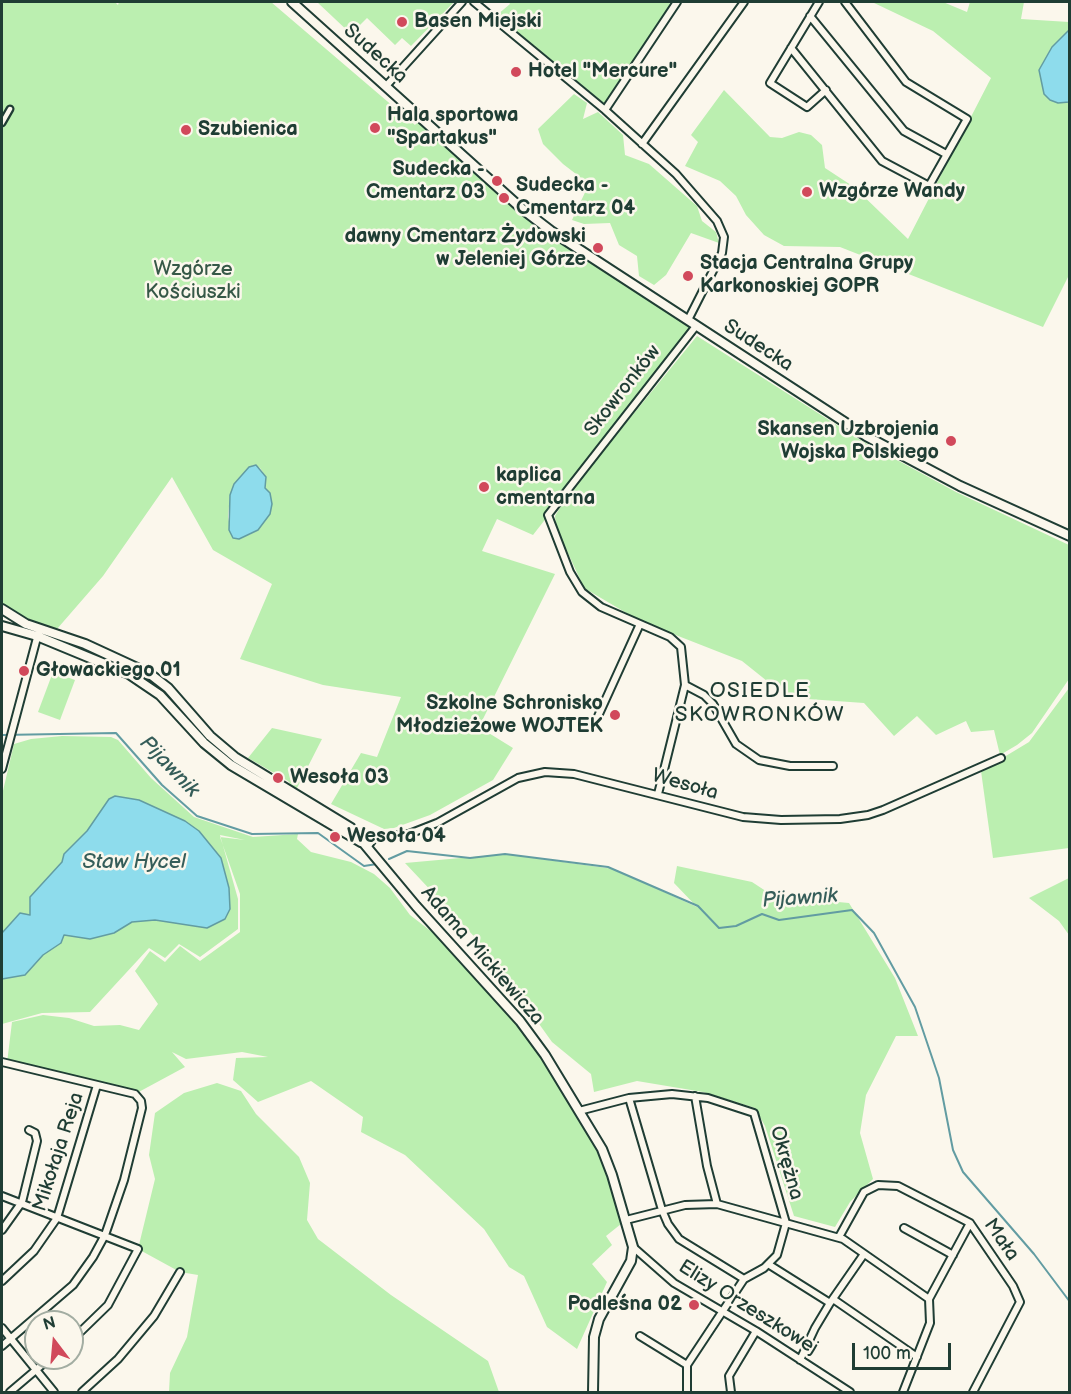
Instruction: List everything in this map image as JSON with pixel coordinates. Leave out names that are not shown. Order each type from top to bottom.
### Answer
[{"type":"street","name":"Sudecka","points":[[292,2],[521,208],[551,231],[866,436],[931,472],[1070,536]]},
{"type":"street","points":[[386,86],[462,2]]},
{"type":"street","points":[[474,2],[605,110],[676,174],[713,215],[724,237],[722,253],[688,320]]},
{"type":"street","points":[[605,110],[677,2]]},
{"type":"street","points":[[642,144],[744,2]]},
{"type":"street","points":[[819,2],[770,83],[807,107],[826,90]]},
{"type":"street","points":[[791,48],[886,165],[929,186],[967,119],[906,82],[845,2]]},
{"type":"street","points":[[810,16],[904,131],[946,154]]},
{"type":"street","points":[[2,123],[10,109]]},
{"type":"street","name":"Skowronków","points":[[658,794],[685,686],[683,653],[678,643],[601,606],[582,592],[570,572],[548,515],[696,326]]},
{"type":"street","name":"Adama Mickiewicza","points":[[2,609],[38,632],[85,644],[150,674],[168,688],[210,736],[236,758],[351,828],[416,906],[520,1021],[579,1111],[608,1163],[633,1247]]},
{"type":"street","points":[[4,626],[13,623],[12,617]]},
{"type":"street","points":[[594,725],[640,624]]},
{"type":"street","points":[[2,770],[9,736],[38,632],[4,626]]},
{"type":"street","points":[[685,686],[704,695],[713,704],[736,744],[759,760],[790,766],[833,766]]},
{"type":"street","name":"Wesoła","points":[[368,846],[375,837],[409,834],[436,823],[518,778],[545,772],[574,774],[743,817],[781,820],[840,819],[868,815],[883,810],[1001,758]]},
{"type":"street","points":[[2,1062],[135,1094],[141,1101],[142,1108],[124,1180],[105,1235],[73,1285],[2,1346]]},
{"type":"street","name":"Mikołaja Reja","points":[[2,1281],[34,1251],[57,1218],[98,1085]]},
{"type":"street","name":"Okrężna","points":[[579,1111],[629,1098],[672,1094],[695,1096],[754,1113],[786,1223]]},
{"type":"street","points":[[695,1096],[707,1166],[717,1204]]},
{"type":"street","points":[[629,1098],[662,1210],[679,1239],[744,1279]]},
{"type":"street","points":[[2,1230],[22,1202],[36,1141],[36,1133],[29,1130]]},
{"type":"street","name":"Mała","points":[[839,1237],[864,1191],[878,1185],[898,1186],[970,1223],[1013,1286],[1020,1302],[973,1392]]},
{"type":"street","points":[[2,1196],[22,1202],[138,1250],[108,1305],[84,1328]]},
{"type":"street","name":"Okrężna","points":[[626,1220],[685,1205],[717,1204],[839,1237],[929,1299]]},
{"type":"street","points":[[687,1392],[687,1365],[744,1279],[768,1264],[777,1255],[786,1223]]},
{"type":"street","points":[[903,1392],[930,1323],[929,1299],[970,1223]]},
{"type":"street","points":[[904,1228],[953,1255]]},
{"type":"street","points":[[593,1392],[594,1338],[599,1319],[631,1261],[633,1247]]},
{"type":"street","name":"Elizy Orzeszkowej","points":[[633,1247],[674,1283],[756,1331],[850,1392]]},
{"type":"street","points":[[800,1360],[815,1328],[864,1254]]},
{"type":"street","points":[[768,1264],[832,1301],[917,1358]]},
{"type":"street","points":[[82,1392],[118,1359],[154,1316],[180,1272]]},
{"type":"street","points":[[2,1328],[24,1356]]},
{"type":"street","points":[[731,1392],[729,1376],[756,1331]]},
{"type":"street","points":[[640,1336],[687,1365]]},
{"type":"street","points":[[10,1392],[36,1370],[54,1392]]},
{"type":"green space","name":"Wzgórze Kościuszki","points":[[2,2],[115,2],[118,5],[119,2],[271,2],[415,125],[421,118],[521,208],[696,326],[533,535],[497,519],[482,551],[555,574],[479,727],[513,748],[493,780],[430,815],[394,828],[384,829],[331,804],[361,753],[377,757],[401,697],[323,685],[240,659],[272,584],[213,550],[172,477],[103,576],[57,629],[49,631],[2,605]],"holes":[[[253,465],[260,468],[266,477],[265,488],[271,495],[270,514],[258,530],[249,535],[232,536],[228,517],[230,495],[234,484]]]},
{"type":"green space","name":"Basen Miejski","points":[[317,2],[454,2],[411,46],[402,38],[395,45],[367,18],[351,34]]},
{"type":"green space","points":[[509,2],[667,2],[671,4],[605,104],[497,15],[510,4]]},
{"type":"green space","points":[[872,2],[943,2],[967,12],[970,2],[1024,2],[1021,19],[1069,22],[1069,30],[1052,47],[1039,70],[1044,94],[1063,103],[1070,102],[1069,275],[1043,327],[840,247],[784,246],[764,235],[746,215],[736,196],[720,181],[685,166],[698,142],[691,135],[724,90],[770,137],[782,138],[799,132],[811,135],[822,145],[825,168],[854,187],[908,239],[991,78],[933,31]]},
{"type":"green space","points":[[574,94],[587,103],[583,119],[598,112],[623,135],[625,155],[649,164],[697,206],[702,221],[716,232],[719,243],[691,233],[666,275],[654,285],[639,276],[637,256],[619,245],[610,223],[584,224],[572,220],[589,184],[563,164],[543,144],[538,129]]},
{"type":"green space","points":[[697,336],[862,441],[956,492],[1069,545],[1069,679],[1032,733],[1000,755],[994,730],[971,732],[966,721],[936,735],[917,716],[894,736],[864,703],[794,698],[782,693],[742,661],[640,621],[584,588],[556,527],[555,516],[569,493]]},
{"type":"green space","points":[[49,634],[68,640],[148,676],[145,680],[124,668],[48,637]]},
{"type":"green space","points":[[53,672],[75,680],[60,720],[38,712]]},
{"type":"green space","points":[[161,686],[250,771],[248,773],[206,741],[159,690]]},
{"type":"green space","points":[[1069,688],[1069,848],[993,858],[981,771],[1029,742]]},
{"type":"green space","points":[[272,728],[322,739],[296,790],[288,781],[248,758]]},
{"type":"green space","points":[[62,736],[111,737],[118,740],[151,778],[194,817],[253,837],[298,834],[297,839],[311,852],[351,862],[374,874],[390,888],[410,915],[463,956],[520,1021],[602,1149],[626,1220],[606,1236],[612,1245],[592,1264],[607,1282],[577,1349],[547,1327],[524,1276],[509,1267],[484,1229],[405,1155],[361,1132],[363,1117],[311,1081],[258,1102],[233,1080],[236,1058],[268,1057],[242,1052],[186,1059],[172,1052],[185,1067],[135,1094],[7,1063],[12,1022],[43,1015],[69,1018],[94,1026],[120,1025],[139,1030],[158,1004],[135,971],[150,951],[165,962],[180,946],[200,961],[240,932],[240,894],[223,845],[238,899],[238,929],[200,957],[179,944],[165,958],[149,948],[90,1012],[42,1013],[2,1024],[2,795],[14,744],[31,739]]},
{"type":"green space","points":[[505,854],[614,869],[697,907],[674,883],[677,866],[752,882],[787,905],[827,901],[849,903],[895,978],[918,1036],[896,1036],[866,1095],[860,1133],[873,1179],[850,1202],[835,1227],[794,1216],[765,1126],[755,1108],[703,1092],[637,1081],[594,1092],[591,1074],[552,1042],[484,947],[405,863]]},
{"type":"green space","points":[[1069,878],[1069,935],[1059,921],[1029,898]]},
{"type":"green space","points":[[217,1083],[241,1091],[256,1114],[299,1157],[310,1183],[307,1220],[318,1239],[391,1295],[488,1361],[499,1392],[169,1392],[170,1373],[187,1337],[198,1275],[180,1272],[138,1249],[155,1179],[149,1155],[155,1113],[184,1093]]},
{"type":"water","points":[[1069,30],[1069,102],[1058,103],[1050,100],[1044,94],[1039,70],[1052,47]]},
{"type":"water","points":[[256,465],[266,477],[265,488],[270,493],[272,504],[270,514],[258,530],[239,539],[233,538],[229,530],[230,495],[234,484],[249,467]]},
{"type":"water","name":"Staw Hycel","points":[[115,796],[139,800],[185,821],[199,831],[221,858],[229,888],[230,909],[225,919],[207,928],[155,920],[132,922],[114,933],[90,939],[64,935],[61,943],[43,955],[25,975],[2,979],[2,933],[20,913],[30,915],[30,897],[62,862],[64,854],[87,831],[109,799]]},
{"type":"waterway","name":"Pijawnik","points":[[2,735],[116,733],[162,785],[197,816],[252,834],[318,833],[364,866],[377,864]]},
{"type":"waterway","name":"Pijawnik","points":[[389,859],[407,851],[470,858],[505,854],[608,867],[698,906],[719,928],[736,926],[762,914],[779,920],[852,910],[874,933],[915,1007],[939,1078],[953,1150],[963,1172],[1034,1254],[1070,1302]]},
{"type":"place","name":"Basen Miejski","points":[[402,22]]},
{"type":"place","name":"Hotel \"Mercure\"","points":[[516,72]]},
{"type":"place","name":"Hala sportowa \"Spartakus\"","points":[[375,128]]},
{"type":"place","name":"Szubienica","points":[[186,130]]},
{"type":"place","name":"Sudecka - Cmentarz 03","points":[[497,181]]},
{"type":"place","name":"Wzgórze Wandy","points":[[807,192]]},
{"type":"place","name":"Sudecka - Cmentarz 04","points":[[504,198]]},
{"type":"place","name":"dawny Cmentarz Żydowski w Jeleniej Górze","points":[[598,248]]},
{"type":"place","name":"Stacja Centralna Grupy Karkonoskiej GOPR","points":[[688,276]]},
{"type":"place","name":"Skansen Uzbrojenia Wojska Polskiego","points":[[951,441]]},
{"type":"place","name":"kaplica cmentarna","points":[[484,487]]},
{"type":"place","name":"Głowackiego 01","points":[[24,671]]},
{"type":"place","name":"Szkolne Schronisko Młodzieżowe WOJTEK","points":[[615,715]]},
{"type":"place","name":"Wesoła 03","points":[[278,778]]},
{"type":"place","name":"Wesoła 04","points":[[335,837]]},
{"type":"place","name":"Podleśna 02","points":[[694,1305]]},
{"type":"district","name":"OSIEDLE SKOWRONKÓW","points":[[760,704]]}]
